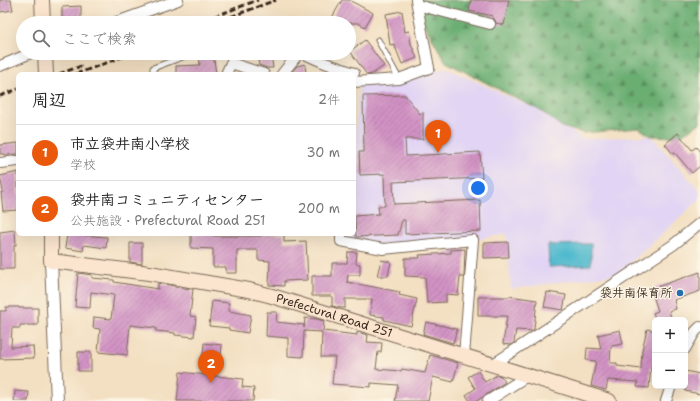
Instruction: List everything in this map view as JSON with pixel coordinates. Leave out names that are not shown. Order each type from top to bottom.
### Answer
[{"type":"main road","points":[[42,0],[43,16]]},
{"type":"main road","points":[[45,60],[46,72]]},
{"type":"main road","points":[[51,236],[51,261]]},
{"type":"main road","name":"Prefectural Road 251","points":[[51,261],[149,273],[249,290],[609,401]]},
{"type":"street","points":[[133,16],[178,0]]},
{"type":"street","points":[[356,82],[399,79],[429,68],[416,2],[490,24]]},
{"type":"street","points":[[0,66],[16,59]]},
{"type":"street","points":[[226,72],[230,60]]},
{"type":"street","points":[[234,60],[260,72]]},
{"type":"street","points":[[284,72],[294,60]]},
{"type":"street","points":[[318,60],[351,72]]},
{"type":"street","points":[[0,163],[16,161]]},
{"type":"street","points":[[492,365],[672,245],[700,223]]},
{"type":"street","points":[[341,236],[341,241],[383,249],[473,240],[464,356]]},
{"type":"street","points":[[51,261],[58,401]]},
{"type":"street","points":[[688,344],[700,327]]},
{"type":"street","points":[[488,401],[527,376]]},
{"type":"street","points":[[666,401],[670,389]]},
{"type":"lane","points":[[378,40],[399,79]]},
{"type":"lane","points":[[153,72],[153,68],[174,60]]},
{"type":"shaded area","points":[[448,69],[541,111],[583,139],[651,136],[700,191],[700,199],[618,274],[511,289],[507,234],[465,241],[383,249],[345,242],[346,236],[356,236],[356,120],[360,76],[383,87],[433,70]]},
{"type":"green space","points":[[420,0],[700,0],[700,123],[678,137],[651,136],[639,128],[583,133],[562,127],[541,111],[446,62],[419,16]]},
{"type":"water","points":[[591,244],[591,265],[549,267],[548,245]]},
{"type":"building","points":[[0,0],[11,0],[13,10],[0,12]]},
{"type":"building","points":[[342,0],[349,0],[373,13],[365,27],[356,23],[356,16],[333,16]]},
{"type":"building","points":[[471,0],[509,0],[504,25],[496,23],[493,16],[469,11]]},
{"type":"building","points":[[81,6],[81,16],[62,16],[62,7]]},
{"type":"building","points":[[402,11],[405,32],[409,31],[411,44],[417,58],[402,64],[394,44],[390,45],[386,14]]},
{"type":"building","points":[[365,40],[384,66],[372,74],[367,75],[356,59],[356,47]]},
{"type":"building","points":[[200,60],[214,60],[216,72],[176,72],[176,66],[200,65]]},
{"type":"building","points":[[258,60],[272,60],[273,68],[267,68],[259,65]]},
{"type":"building","points":[[305,64],[306,72],[292,72],[297,66]]},
{"type":"building","points":[[405,95],[420,114],[423,112],[423,139],[405,139],[406,156],[480,152],[482,178],[393,182],[394,204],[480,200],[481,231],[405,234],[405,220],[402,220],[398,235],[356,237],[356,216],[379,214],[378,206],[385,206],[384,174],[360,175],[359,152],[364,152],[363,96]]},
{"type":"building","points":[[678,133],[692,150],[696,147],[700,152],[700,166],[692,173],[665,144]]},
{"type":"building","points":[[16,143],[16,154],[0,154],[0,145]]},
{"type":"building","points":[[16,172],[16,210],[3,211],[1,192],[3,192],[0,176]]},
{"type":"building","points":[[15,230],[16,245],[14,245],[14,269],[0,269],[0,232]]},
{"type":"building","points":[[67,236],[107,237],[106,248],[84,245],[83,251],[65,248]]},
{"type":"building","points":[[191,236],[284,236],[284,242],[306,241],[308,280],[284,281],[284,286],[269,285],[270,261],[258,260],[258,250],[237,250],[237,273],[226,273],[226,267],[213,267],[213,249],[191,248]]},
{"type":"building","points":[[508,242],[509,257],[484,258],[484,243]]},
{"type":"building","points":[[130,243],[142,243],[142,264],[130,262]]},
{"type":"building","points":[[465,249],[464,277],[460,277],[458,295],[446,294],[446,302],[427,303],[425,277],[405,276],[405,258],[420,258],[419,255],[451,253],[451,250]]},
{"type":"building","points":[[348,252],[357,252],[356,264],[360,264],[360,275],[348,275],[347,282],[400,292],[399,295],[417,299],[411,326],[384,320],[384,317],[370,315],[372,299],[345,299],[345,308],[341,308],[332,306],[332,296],[312,296],[312,276],[332,276],[332,263],[347,263]]},
{"type":"building","points":[[381,260],[391,262],[388,276],[377,276]]},
{"type":"building","points":[[700,272],[700,291],[674,300],[676,309],[669,311],[671,317],[655,317],[653,313],[658,311],[651,289]]},
{"type":"building","points":[[78,273],[92,275],[92,278],[114,280],[114,282],[158,289],[158,283],[193,289],[190,316],[196,317],[194,337],[156,331],[156,328],[130,325],[127,355],[98,352],[100,329],[93,328],[94,317],[111,319],[114,295],[91,292],[90,308],[75,307]]},
{"type":"building","points":[[547,292],[566,295],[563,310],[544,307]]},
{"type":"building","points":[[509,296],[537,300],[534,329],[532,331],[516,330],[514,343],[510,345],[503,344],[507,316],[478,316],[478,297]]},
{"type":"building","points":[[212,301],[229,303],[229,311],[251,315],[248,333],[229,330],[229,328],[209,326]]},
{"type":"building","points":[[6,307],[38,308],[38,325],[20,325],[20,328],[12,328],[11,347],[33,346],[34,358],[0,359],[0,311],[6,311]]},
{"type":"building","points":[[267,312],[277,312],[276,322],[304,325],[304,328],[305,318],[317,319],[324,321],[323,331],[357,335],[357,332],[368,335],[367,342],[382,343],[381,352],[378,352],[376,369],[401,371],[402,369],[425,373],[430,355],[458,363],[453,382],[433,377],[428,401],[395,401],[398,385],[371,383],[371,387],[332,384],[335,357],[321,357],[322,332],[304,331],[303,357],[288,356],[288,338],[266,336]]},
{"type":"building","points":[[426,322],[457,329],[453,343],[423,334]]},
{"type":"building","points":[[647,329],[652,330],[652,367],[649,388],[637,387],[638,382],[608,380],[606,390],[591,386],[596,361],[586,360],[587,348],[601,349],[598,335],[620,330],[623,344],[611,346],[610,363],[617,363],[617,366],[641,369],[642,350]]},
{"type":"building","points":[[204,343],[222,345],[221,357],[203,355]]},
{"type":"building","points":[[78,352],[91,352],[91,371],[78,371]]},
{"type":"building","points":[[478,371],[485,382],[497,375],[501,376],[505,382],[477,401],[470,401],[466,395],[476,388],[468,377]]},
{"type":"building","points":[[180,372],[243,379],[242,387],[254,388],[253,401],[177,401]]},
{"type":"building","points":[[688,372],[700,374],[700,394],[685,391],[685,389],[688,389]]},
{"type":"building","points":[[15,391],[29,392],[28,401],[14,401]]},
{"type":"railway","points":[[216,16],[258,0]]},
{"type":"railway","points":[[233,16],[276,0]]},
{"type":"railway","points":[[81,72],[114,60]]},
{"type":"railway","points":[[65,72],[84,65]]},
{"type":"railway","points":[[0,96],[16,90]]},
{"type":"place","name":"市立袋井南小学校","points":[[438,153]]},
{"type":"place","name":"袋井南保育所","points":[[680,293]]},
{"type":"place","name":"袋井南コミュニティセンター","points":[[211,383]]}]
